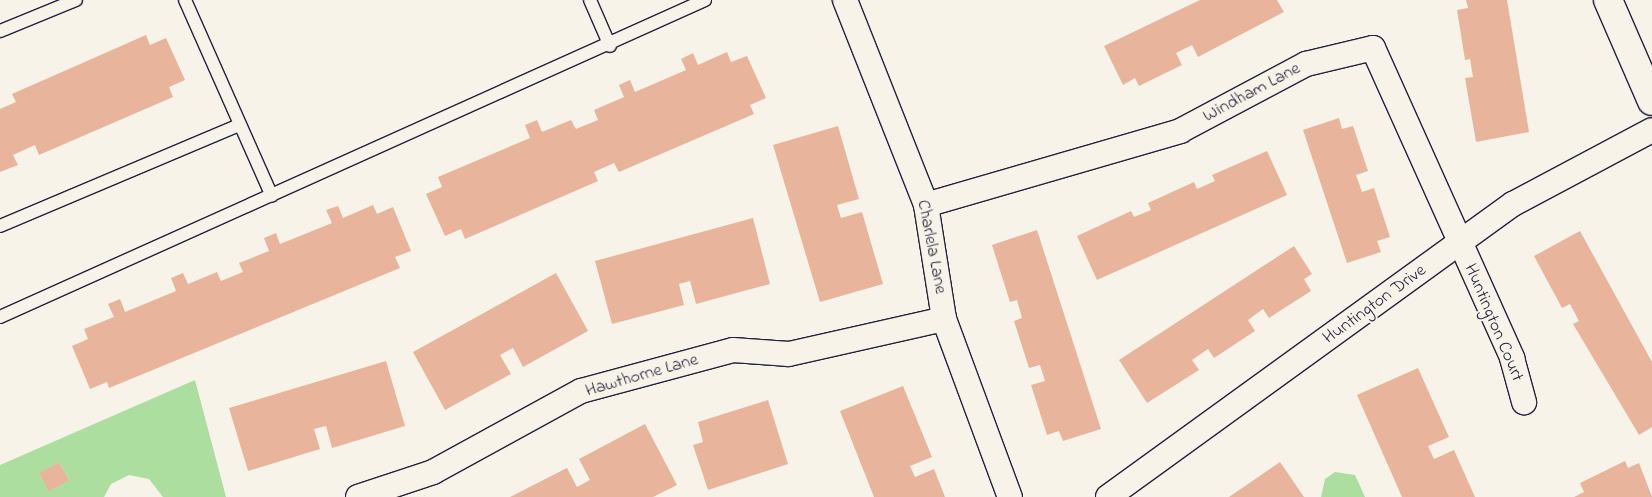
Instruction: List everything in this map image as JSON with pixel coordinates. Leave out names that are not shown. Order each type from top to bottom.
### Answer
[{"type":"main road","points":[[1608,0],[1652,101]]},
{"type":"street","name":"Charlela Lane","points":[[844,0],[926,205],[944,319],[1010,497]]},
{"type":"street","name":"Windham Lane","points":[[926,205],[1180,131],[1306,64],[1373,48],[1460,244]]},
{"type":"street","name":"Huntington Drive","points":[[1108,497],[1513,204],[1652,130]]},
{"type":"street","name":"Huntington Court","points":[[1460,244],[1512,358],[1524,402]]},
{"type":"street","name":"Hawthorne Lane","points":[[358,497],[433,472],[581,391],[733,350],[789,354],[944,319]]},
{"type":"lane","points":[[0,31],[76,0]]},
{"type":"lane","points":[[186,0],[239,125],[272,196]]},
{"type":"lane","points":[[590,0],[610,46]]},
{"type":"lane","points":[[0,317],[610,46],[705,0]]},
{"type":"lane","points":[[0,226],[239,125]]},
{"type":"green space","points":[[195,380],[226,497],[163,497],[149,479],[129,475],[111,484],[104,497],[0,497],[0,465]],"holes":[[[59,462],[69,480],[50,491],[39,474]]]},
{"type":"green space","points":[[1335,472],[1355,475],[1365,497],[1321,497],[1325,479]]},
{"type":"building","points":[[1200,0],[1277,0],[1284,12],[1198,57],[1192,45],[1176,53],[1182,65],[1139,86],[1135,78],[1123,85],[1104,46]]},
{"type":"building","points":[[1466,0],[1507,0],[1529,132],[1476,142],[1465,78],[1473,77],[1470,59],[1465,60],[1457,10],[1468,8]]},
{"type":"building","points":[[146,35],[150,45],[166,38],[185,80],[169,87],[173,97],[39,155],[35,145],[13,155],[18,165],[0,172],[0,109],[16,102],[12,94]]},
{"type":"building","points":[[727,52],[731,62],[747,56],[766,98],[750,105],[754,114],[619,172],[614,163],[594,172],[598,181],[465,239],[461,229],[445,236],[426,194],[442,187],[438,177],[530,138],[525,125],[537,120],[542,132],[571,120],[576,129],[598,120],[594,110],[624,97],[619,85],[630,80],[635,92],[686,70],[681,59],[693,53],[698,65]]},
{"type":"building","points":[[1339,118],[1342,129],[1353,126],[1368,171],[1356,175],[1362,192],[1374,188],[1390,237],[1377,241],[1381,252],[1347,263],[1303,130]]},
{"type":"building","points":[[838,126],[859,199],[837,205],[841,218],[862,212],[883,284],[820,302],[773,145]]},
{"type":"building","points":[[1267,151],[1287,195],[1097,280],[1077,236],[1131,211],[1134,217],[1151,210],[1148,203],[1194,182],[1197,189],[1215,181],[1212,175]]},
{"type":"building","points":[[373,205],[377,214],[393,207],[411,251],[395,257],[400,268],[109,388],[107,382],[90,389],[72,346],[88,339],[84,329],[114,317],[108,304],[120,299],[125,312],[176,291],[171,278],[183,273],[188,284],[217,272],[221,281],[243,272],[239,263],[269,251],[264,238],[276,233],[280,244],[332,223],[326,210],[338,206],[343,218]]},
{"type":"building","points":[[753,218],[770,284],[696,304],[690,281],[679,284],[684,305],[612,324],[595,261]]},
{"type":"building","points":[[1037,230],[1101,429],[1063,441],[1059,431],[1047,435],[1031,385],[1045,381],[1040,365],[1029,368],[1014,321],[1022,318],[1017,300],[1010,302],[992,245]]},
{"type":"building","points":[[1580,231],[1652,362],[1652,427],[1639,435],[1573,324],[1579,321],[1570,304],[1562,308],[1534,256]]},
{"type":"building","points":[[1294,246],[1312,274],[1304,279],[1311,291],[1269,318],[1263,309],[1248,320],[1255,331],[1214,358],[1208,349],[1192,360],[1199,370],[1147,403],[1119,360]]},
{"type":"building","points":[[556,273],[588,331],[523,367],[513,348],[500,355],[511,374],[445,410],[413,352]]},
{"type":"building","points":[[386,361],[405,426],[332,448],[326,426],[314,429],[320,449],[248,471],[229,408]]},
{"type":"building","points":[[1418,368],[1449,437],[1428,446],[1434,459],[1454,450],[1475,497],[1402,497],[1357,395]]},
{"type":"building","points":[[903,386],[932,457],[910,466],[915,477],[934,469],[945,497],[874,497],[840,411]]},
{"type":"building","points":[[768,400],[788,464],[708,490],[693,445],[703,442],[698,422]]},
{"type":"building","points":[[645,424],[677,485],[653,497],[510,497],[567,468],[577,487],[590,480],[579,459]]},
{"type":"building","points":[[1625,461],[1628,468],[1639,463],[1652,497],[1574,497],[1584,492],[1580,483]]},
{"type":"building","points":[[59,462],[69,480],[49,492],[39,473]]},
{"type":"building","points":[[1280,462],[1304,497],[1229,497]]}]
